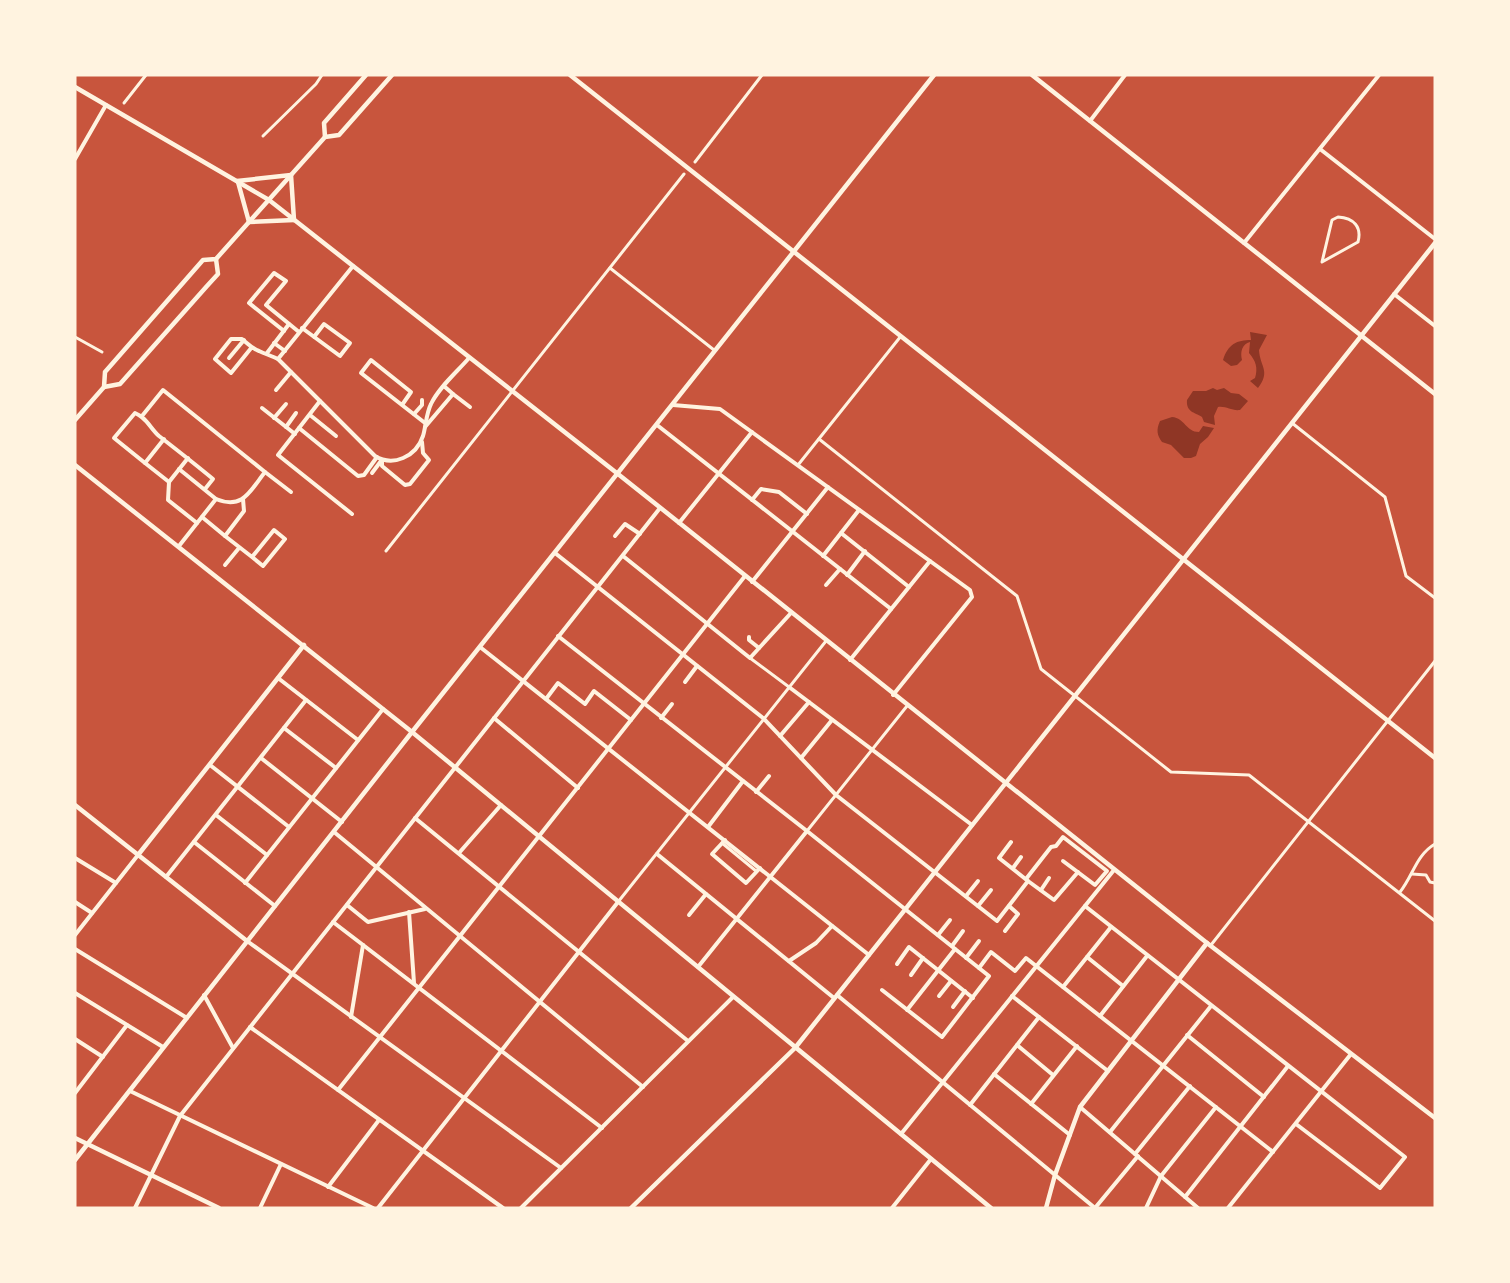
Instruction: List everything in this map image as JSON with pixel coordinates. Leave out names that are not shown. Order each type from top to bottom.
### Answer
[{"type":"street","points":[[124,104],[146,75]]},
{"type":"street","points":[[263,136],[316,84],[322,75]]},
{"type":"street","points":[[325,137],[324,123],[366,75]]},
{"type":"street","points":[[75,420],[104,387],[105,372],[203,260],[216,260],[325,137],[339,135],[392,75]]},
{"type":"street","points":[[570,75],[1435,758]]},
{"type":"street","points":[[695,162],[762,75]]},
{"type":"street","points":[[75,1160],[934,75]]},
{"type":"street","points":[[1032,75],[1435,394]]},
{"type":"street","points":[[1244,243],[1379,75]]},
{"type":"street","points":[[1090,121],[1123,76]]},
{"type":"street","points":[[75,87],[269,200],[618,474],[1208,945],[1435,1118]]},
{"type":"street","points":[[75,159],[106,105]]},
{"type":"street","points":[[631,1208],[795,1048],[1435,241],[1320,149]]},
{"type":"street","points":[[386,551],[684,174]]},
{"type":"street","points":[[237,181],[291,175]]},
{"type":"street","points":[[291,175],[294,220]]},
{"type":"street","points":[[237,181],[249,222]]},
{"type":"street","points":[[1344,217],[1354,223],[1360,231],[1358,242],[1322,262],[1332,220],[1344,217]]},
{"type":"street","points":[[249,222],[294,220]]},
{"type":"street","points":[[104,387],[120,384],[207,286],[218,273],[216,260]]},
{"type":"street","points":[[278,359],[353,266]]},
{"type":"street","points":[[610,268],[716,351]]},
{"type":"street","points":[[261,312],[285,281],[274,273],[249,303],[284,331]]},
{"type":"street","points":[[1394,294],[1435,326]]},
{"type":"street","points":[[266,305],[289,324],[340,356],[350,343],[324,324],[314,338]]},
{"type":"street","points":[[267,353],[289,324]]},
{"type":"street","points":[[798,465],[901,336]]},
{"type":"street","points":[[75,337],[102,352]]},
{"type":"street","points":[[252,347],[231,373],[215,359],[231,339],[244,340],[258,351],[278,359],[380,459],[392,462],[400,460],[410,454],[422,439]]},
{"type":"street","points":[[229,358],[244,340]]},
{"type":"street","points":[[274,343],[285,351]]},
{"type":"street","points":[[380,459],[382,466],[405,485],[410,484],[429,460],[421,447],[431,404],[470,358]]},
{"type":"street","points":[[402,405],[411,392],[371,360],[361,373],[402,405],[414,414],[425,426]]},
{"type":"street","points":[[276,390],[291,372]]},
{"type":"street","points":[[444,387],[470,407]]},
{"type":"street","points":[[142,416],[163,390],[291,492]]},
{"type":"street","points":[[425,426],[453,394]]},
{"type":"street","points":[[414,414],[422,405],[422,400]]},
{"type":"street","points":[[320,401],[278,455],[352,514]]},
{"type":"street","points":[[274,418],[285,404]]},
{"type":"street","points":[[672,405],[720,410],[970,590],[972,597],[893,695]]},
{"type":"street","points":[[262,408],[294,434]]},
{"type":"street","points":[[169,482],[114,438],[135,413],[142,416],[154,431],[213,479],[204,489]]},
{"type":"street","points":[[285,427],[296,413]]},
{"type":"street","points":[[310,414],[336,436]]},
{"type":"street","points":[[1292,423],[1385,497],[1407,576],[1435,598]]},
{"type":"street","points":[[657,425],[891,609]]},
{"type":"street","points":[[299,428],[358,476],[364,475],[380,459]]},
{"type":"street","points":[[679,524],[752,432]]},
{"type":"street","points":[[145,463],[164,439]]},
{"type":"street","points":[[819,439],[1017,596],[1041,669],[1171,772],[1249,775],[1435,921]]},
{"type":"street","points":[[188,458],[169,482],[168,500],[197,524]]},
{"type":"street","points":[[372,473],[380,459]]},
{"type":"street","points":[[75,465],[412,732],[991,1208]]},
{"type":"street","points":[[179,469],[216,499],[228,503],[243,499],[265,472]]},
{"type":"street","points":[[752,582],[828,487]]},
{"type":"street","points":[[752,500],[761,489],[779,492],[807,514]]},
{"type":"street","points":[[179,546],[216,499]]},
{"type":"street","points":[[225,536],[244,511],[243,499]]},
{"type":"street","points":[[135,1208],[180,1116],[660,508]]},
{"type":"street","points":[[823,556],[859,510]]},
{"type":"street","points":[[202,517],[263,566],[285,538],[274,530],[252,557]]},
{"type":"street","points":[[615,536],[625,524],[640,534]]},
{"type":"street","points":[[841,533],[909,586]]},
{"type":"street","points":[[225,565],[239,548]]},
{"type":"street","points":[[847,575],[865,551]]},
{"type":"street","points":[[555,553],[763,718],[836,795],[997,921],[1051,847],[1056,846],[1063,837],[1107,871],[1095,885],[1063,861]]},
{"type":"street","points":[[623,556],[750,658],[972,825]]},
{"type":"street","points":[[850,660],[930,561]]},
{"type":"street","points":[[826,585],[840,569]]},
{"type":"street","points":[[338,1090],[745,576]]},
{"type":"street","points":[[750,658],[791,613]]},
{"type":"street","points":[[558,636],[989,976],[942,1037],[882,990]]},
{"type":"street","points":[[749,636],[749,640],[759,648]]},
{"type":"street","points":[[378,1208],[724,767],[826,641]]},
{"type":"street","points":[[75,935],[304,645]]},
{"type":"street","points":[[480,647],[708,827],[740,856],[771,877],[869,955]]},
{"type":"street","points":[[1046,1208],[1055,1175],[1080,1107],[1178,981],[1309,822],[1435,662]]},
{"type":"street","points":[[685,682],[697,666]]},
{"type":"street","points":[[278,678],[358,740]]},
{"type":"street","points":[[546,699],[558,683],[585,704],[594,692],[631,720]]},
{"type":"street","points":[[166,877],[306,700]]},
{"type":"street","points":[[780,736],[809,702]]},
{"type":"street","points":[[661,718],[672,704]]},
{"type":"street","points":[[698,968],[906,706]]},
{"type":"street","points":[[245,883],[383,709]]},
{"type":"street","points":[[494,718],[578,788]]},
{"type":"street","points":[[801,758],[832,720]]},
{"type":"street","points":[[284,728],[336,768]]},
{"type":"street","points":[[261,758],[342,822]]},
{"type":"street","points":[[210,765],[289,827]]},
{"type":"street","points":[[756,792],[769,776]]},
{"type":"street","points":[[708,827],[743,781]]},
{"type":"street","points":[[75,805],[291,974],[561,1168]]},
{"type":"street","points":[[459,853],[501,805]]},
{"type":"street","points":[[216,815],[267,855]]},
{"type":"street","points":[[415,818],[688,1041]]},
{"type":"street","points":[[333,832],[643,1086]]},
{"type":"street","points":[[194,842],[275,906]]},
{"type":"street","points":[[724,842],[712,854],[746,883],[758,870]]},
{"type":"street","points":[[1011,842],[999,858],[1054,900],[1078,872]]},
{"type":"street","points":[[1399,893],[1412,874],[1415,863],[1426,849],[1435,844]]},
{"type":"street","points":[[657,854],[1095,1208],[1190,1086]]},
{"type":"street","points":[[1012,869],[1021,857]]},
{"type":"street","points":[[75,858],[116,883]]},
{"type":"street","points":[[901,1134],[1114,870]]},
{"type":"street","points":[[1412,874],[1426,875],[1430,882],[1435,883]]},
{"type":"street","points":[[1041,890],[1049,879]]},
{"type":"street","points":[[966,896],[978,881]]},
{"type":"street","points":[[978,906],[991,890]]},
{"type":"street","points":[[689,915],[706,894]]},
{"type":"street","points":[[75,902],[92,913]]},
{"type":"street","points":[[346,905],[368,922],[426,908]]},
{"type":"street","points":[[1005,931],[1018,914],[1009,906]]},
{"type":"street","points":[[1085,906],[1405,1157],[1380,1188],[1296,1124]]},
{"type":"street","points":[[409,912],[414,984]]},
{"type":"street","points":[[938,935],[950,920]]},
{"type":"street","points":[[333,922],[602,1128]]},
{"type":"street","points":[[789,961],[816,943],[832,926]]},
{"type":"street","points":[[1063,987],[1111,927]]},
{"type":"street","points":[[907,1010],[938,970],[963,931]]},
{"type":"street","points":[[966,958],[979,941]]},
{"type":"street","points":[[351,1017],[363,945]]},
{"type":"street","points":[[897,964],[909,947],[973,998]]},
{"type":"street","points":[[75,949],[187,1018]]},
{"type":"street","points":[[979,968],[991,952],[1015,971],[1026,958],[1273,1152]]},
{"type":"street","points":[[1100,1016],[1147,956]]},
{"type":"street","points":[[1087,957],[1123,986]]},
{"type":"street","points":[[911,975],[923,958]]},
{"type":"street","points":[[939,996],[951,981]]},
{"type":"street","points":[[953,1007],[964,991]]},
{"type":"street","points":[[75,993],[163,1047]]},
{"type":"street","points":[[204,995],[233,1048]]},
{"type":"street","points":[[1012,996],[1108,1071]]},
{"type":"street","points":[[521,1208],[733,997]]},
{"type":"street","points":[[1110,1132],[1211,1006]]},
{"type":"street","points":[[970,1105],[1040,1017]]},
{"type":"street","points":[[75,1093],[77,1086],[127,1025]]},
{"type":"street","points":[[250,1027],[503,1208]]},
{"type":"street","points":[[1187,1035],[1264,1097]]},
{"type":"street","points":[[75,1039],[103,1057]]},
{"type":"street","points":[[1017,1045],[1053,1075]]},
{"type":"street","points":[[1031,1104],[1077,1046]]},
{"type":"street","points":[[1228,1208],[1351,1054]]},
{"type":"street","points":[[1185,1197],[1288,1066]]},
{"type":"street","points":[[994,1074],[1070,1135]]},
{"type":"street","points":[[130,1091],[373,1208]]},
{"type":"street","points":[[1080,1107],[1198,1208]]},
{"type":"street","points":[[1146,1208],[1161,1176],[1216,1107]]},
{"type":"street","points":[[328,1187],[379,1120]]},
{"type":"street","points":[[75,1138],[219,1208]]},
{"type":"street","points":[[892,1208],[931,1159]]},
{"type":"street","points":[[260,1208],[281,1164]]},
{"type":"shaded area","points":[[1250,332],[1267,335],[1259,350],[1264,377],[1258,388],[1250,381],[1255,378],[1256,368],[1249,353],[1250,342],[1243,346],[1242,360],[1237,365],[1231,366],[1223,360],[1234,344],[1251,340]]},
{"type":"shaded area","points":[[1213,388],[1217,390],[1224,388],[1231,393],[1239,394],[1248,401],[1240,410],[1218,407],[1214,416],[1215,425],[1204,422],[1202,417],[1189,409],[1187,400],[1193,391],[1206,391]]},
{"type":"shaded area","points":[[1172,417],[1195,431],[1199,432],[1203,426],[1214,428],[1200,444],[1196,456],[1184,458],[1171,445],[1160,439],[1158,430],[1160,421]]}]
